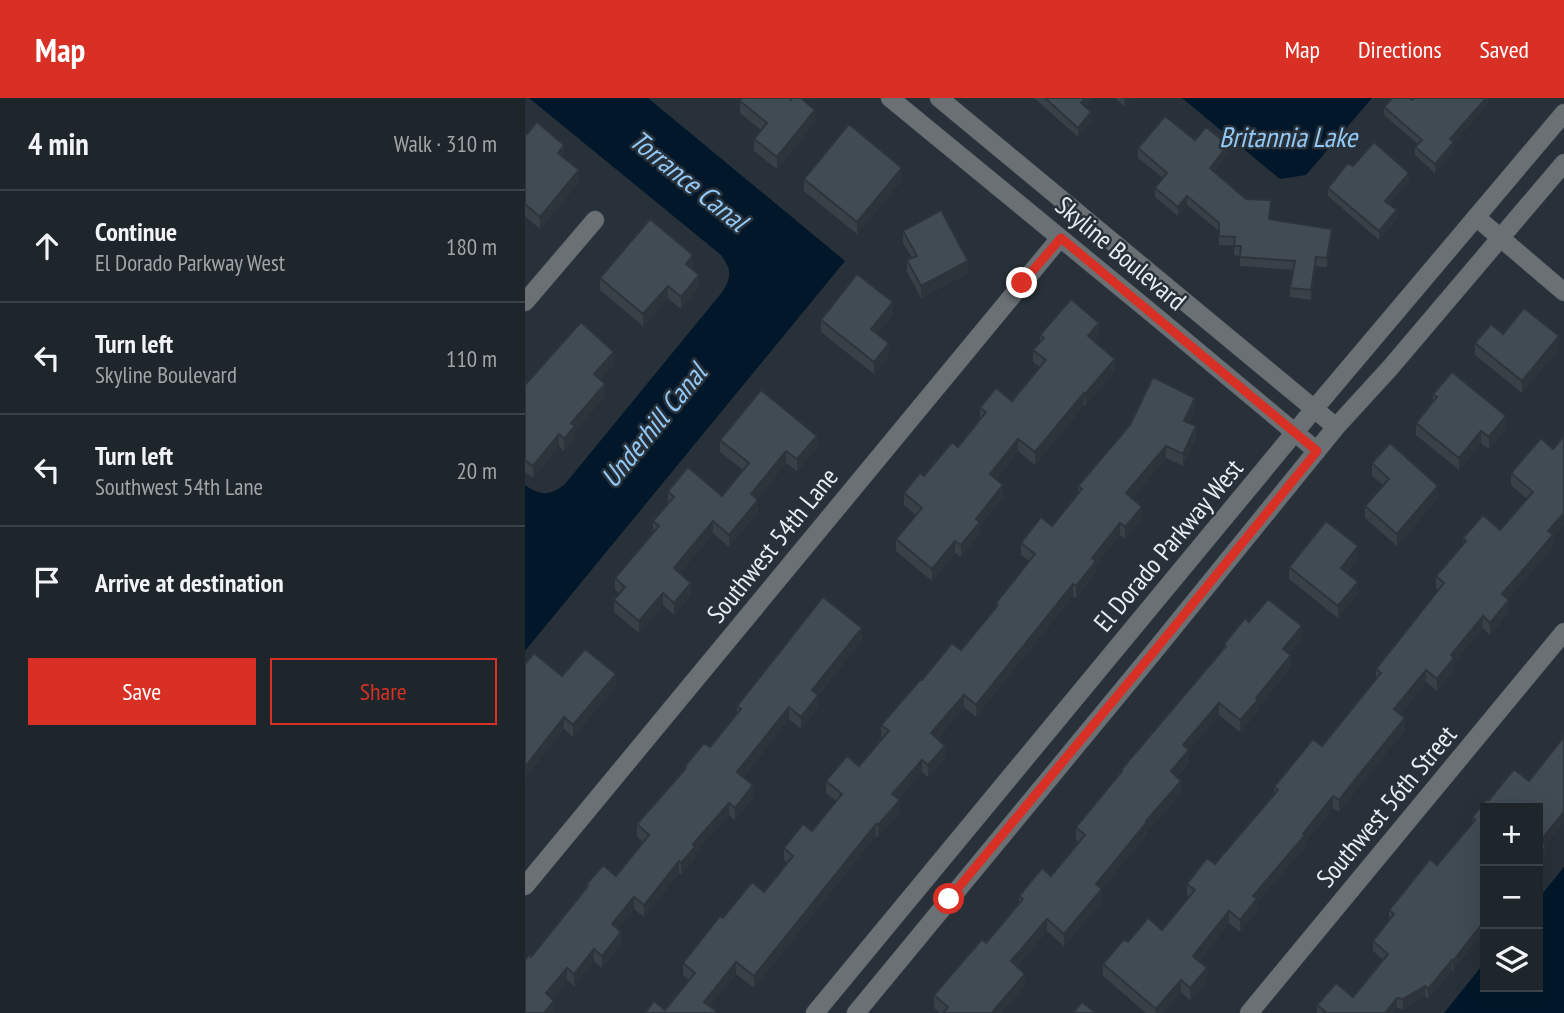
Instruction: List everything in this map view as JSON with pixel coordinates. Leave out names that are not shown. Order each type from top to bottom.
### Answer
[{"type":"street","name":"Skyline Boulevard","points":[[890,98],[1317,451]]},
{"type":"street","name":"Skyline Boulevard","points":[[939,98],[1336,427]]},
{"type":"street","name":"El Dorado Parkway West","points":[[815,1013],[1294,433],[1564,113]]},
{"type":"street","name":"El Dorado Parkway West","points":[[856,1013],[1336,427],[1390,368],[1564,163]]},
{"type":"street","name":"Southwest 54th Lane","points":[[525,886],[1080,214]]},
{"type":"street","points":[[1476,217],[1564,292]]},
{"type":"street","points":[[527,296],[594,219]]},
{"type":"street","name":"Southwest 56th Street","points":[[1249,1013],[1564,632]]},
{"type":"water","points":[[529,98],[648,98],[845,261],[525,651],[525,485],[545,493],[555,491],[565,484],[723,291],[729,273],[721,255]]},
{"type":"water","name":"Britannia Lake","points":[[1182,98],[1372,98],[1306,175],[1280,179]]},
{"type":"water","points":[[1564,867],[1564,1013],[1444,1013],[1480,968],[1480,992],[1543,992],[1543,893]]},
{"type":"building","points":[[742,98],[801,98],[815,110],[777,157],[754,139],[767,123],[740,101]]},
{"type":"building","points":[[1045,98],[1085,98],[1081,103],[1091,112],[1078,128]]},
{"type":"building","points":[[1392,98],[1486,98],[1450,139],[1454,142],[1435,164],[1415,147],[1422,140],[1384,107]]},
{"type":"building","points":[[1165,116],[1195,140],[1206,127],[1228,145],[1210,168],[1246,199],[1271,200],[1269,219],[1332,229],[1327,258],[1316,257],[1311,290],[1290,288],[1295,261],[1240,257],[1241,246],[1234,246],[1235,237],[1219,236],[1219,223],[1187,196],[1178,207],[1155,188],[1167,173],[1138,148]]},
{"type":"building","points":[[537,122],[564,145],[558,153],[579,170],[540,217],[525,204],[525,133]]},
{"type":"building","points":[[849,124],[902,168],[857,222],[804,179]]},
{"type":"building","points":[[1374,142],[1409,173],[1385,201],[1397,210],[1379,231],[1328,188],[1348,163],[1353,166]]},
{"type":"building","points":[[941,210],[968,261],[921,286],[907,260],[917,256],[903,231]]},
{"type":"building","points":[[650,219],[693,255],[686,264],[699,275],[681,297],[668,286],[643,314],[600,278]]},
{"type":"building","points":[[857,274],[893,302],[871,329],[889,343],[874,362],[821,320]]},
{"type":"building","points":[[1071,299],[1099,323],[1088,336],[1115,359],[1035,452],[1018,439],[990,474],[1003,485],[976,519],[980,522],[961,545],[955,541],[932,569],[896,539],[922,508],[904,493],[920,473],[924,476],[952,442],[958,447],[986,412],[980,408],[996,388],[1012,401],[1046,360],[1033,350],[1044,338],[1040,335]]},
{"type":"building","points":[[1524,308],[1559,336],[1522,381],[1475,343],[1491,324],[1503,334]]},
{"type":"building","points":[[581,322],[614,352],[594,374],[605,384],[571,423],[575,426],[564,439],[559,434],[533,466],[525,460],[525,385]]},
{"type":"building","points":[[1452,372],[1506,416],[1489,437],[1481,431],[1459,458],[1416,423],[1437,397],[1433,394]]},
{"type":"building","points":[[1153,377],[1195,398],[1184,421],[1196,426],[1183,454],[1166,446],[1126,493],[1142,507],[1125,527],[1120,523],[1092,558],[1096,561],[1076,586],[1073,584],[976,705],[964,695],[931,733],[945,746],[928,765],[922,760],[892,794],[900,800],[878,825],[876,824],[754,976],[736,962],[704,1002],[716,1011],[715,1013],[645,1013],[654,1001],[665,1010],[695,973],[683,963],[720,916],[723,918],[752,882],[764,892],[793,856],[784,848],[803,824],[812,831],[842,794],[826,781],[847,756],[859,766],[889,731],[881,725],[952,643],[961,650],[998,605],[996,603],[1035,554],[1021,543],[1041,517],[1052,526],[1082,489],[1078,486],[1130,425]]},
{"type":"building","points":[[761,390],[817,436],[797,459],[786,451],[751,494],[758,500],[729,535],[713,521],[674,568],[691,583],[674,603],[663,593],[639,621],[614,600],[625,587],[615,578],[659,526],[653,521],[674,497],[668,491],[688,467],[722,496],[749,463],[720,440]]},
{"type":"building","points":[[1564,436],[1564,513],[1548,531],[1553,535],[1502,594],[1509,600],[1490,623],[1483,616],[1451,655],[1454,658],[1437,679],[1426,670],[1394,709],[1405,718],[1339,800],[1333,796],[1303,834],[1305,835],[1253,896],[1257,899],[1240,920],[1229,911],[1193,956],[1207,968],[1190,988],[1181,980],[1156,1009],[1103,964],[1124,939],[1128,942],[1148,918],[1162,930],[1195,890],[1187,884],[1207,858],[1215,864],[1278,790],[1274,787],[1313,739],[1322,746],[1381,673],[1376,669],[1444,583],[1436,576],[1466,541],[1463,538],[1483,515],[1500,530],[1533,492],[1511,473],[1541,438],[1553,449]]},
{"type":"building","points":[[1390,443],[1438,486],[1397,534],[1365,506],[1389,479],[1372,463]]},
{"type":"building","points":[[1326,521],[1358,546],[1341,568],[1358,582],[1338,606],[1289,567]]},
{"type":"building","points":[[823,597],[862,628],[812,690],[818,695],[801,717],[789,707],[737,772],[753,785],[735,808],[729,803],[644,905],[634,897],[612,924],[621,932],[602,956],[594,949],[574,974],[567,968],[546,993],[554,1001],[544,1013],[525,1013],[525,960],[529,955],[531,957],[603,865],[616,876],[649,835],[637,824],[704,743],[710,747],[741,709],[737,706]]},
{"type":"building","points":[[1268,599],[1302,626],[1283,649],[1291,655],[1256,698],[1258,700],[1240,720],[1219,703],[1183,745],[1189,750],[1171,771],[1181,781],[1096,884],[1102,889],[1064,934],[1047,919],[1011,961],[1025,974],[993,1011],[996,1013],[943,1013],[948,1007],[934,995],[982,939],[986,943],[1023,899],[1019,896],[1042,868],[1051,876],[1085,835],[1076,827],[1226,646],[1224,644],[1245,618],[1249,622]]},
{"type":"building","points":[[585,649],[616,674],[573,725],[564,717],[525,767],[525,664],[534,653],[562,676]]},
{"type":"building","points":[[1564,735],[1564,812],[1543,837],[1543,803],[1484,803],[1514,769],[1529,781]]},
{"type":"building","points":[[1480,807],[1480,926],[1428,989],[1425,986],[1403,999],[1397,998],[1385,1013],[1323,1013],[1325,1011],[1317,1005],[1336,983],[1353,997],[1388,954],[1373,941],[1394,914],[1389,910],[1430,859],[1437,865],[1475,820],[1472,817]]},
{"type":"building","points":[[1082,1002],[1096,1013],[1073,1013]]},
{"type":"route","points":[[949,899],[1317,451],[1061,238],[1022,283]]},
{"type":"water label","name":"Torrance Canal","points":[[689,180]]},
{"type":"water label","name":"Underhill Canal","points":[[653,425]]}]
